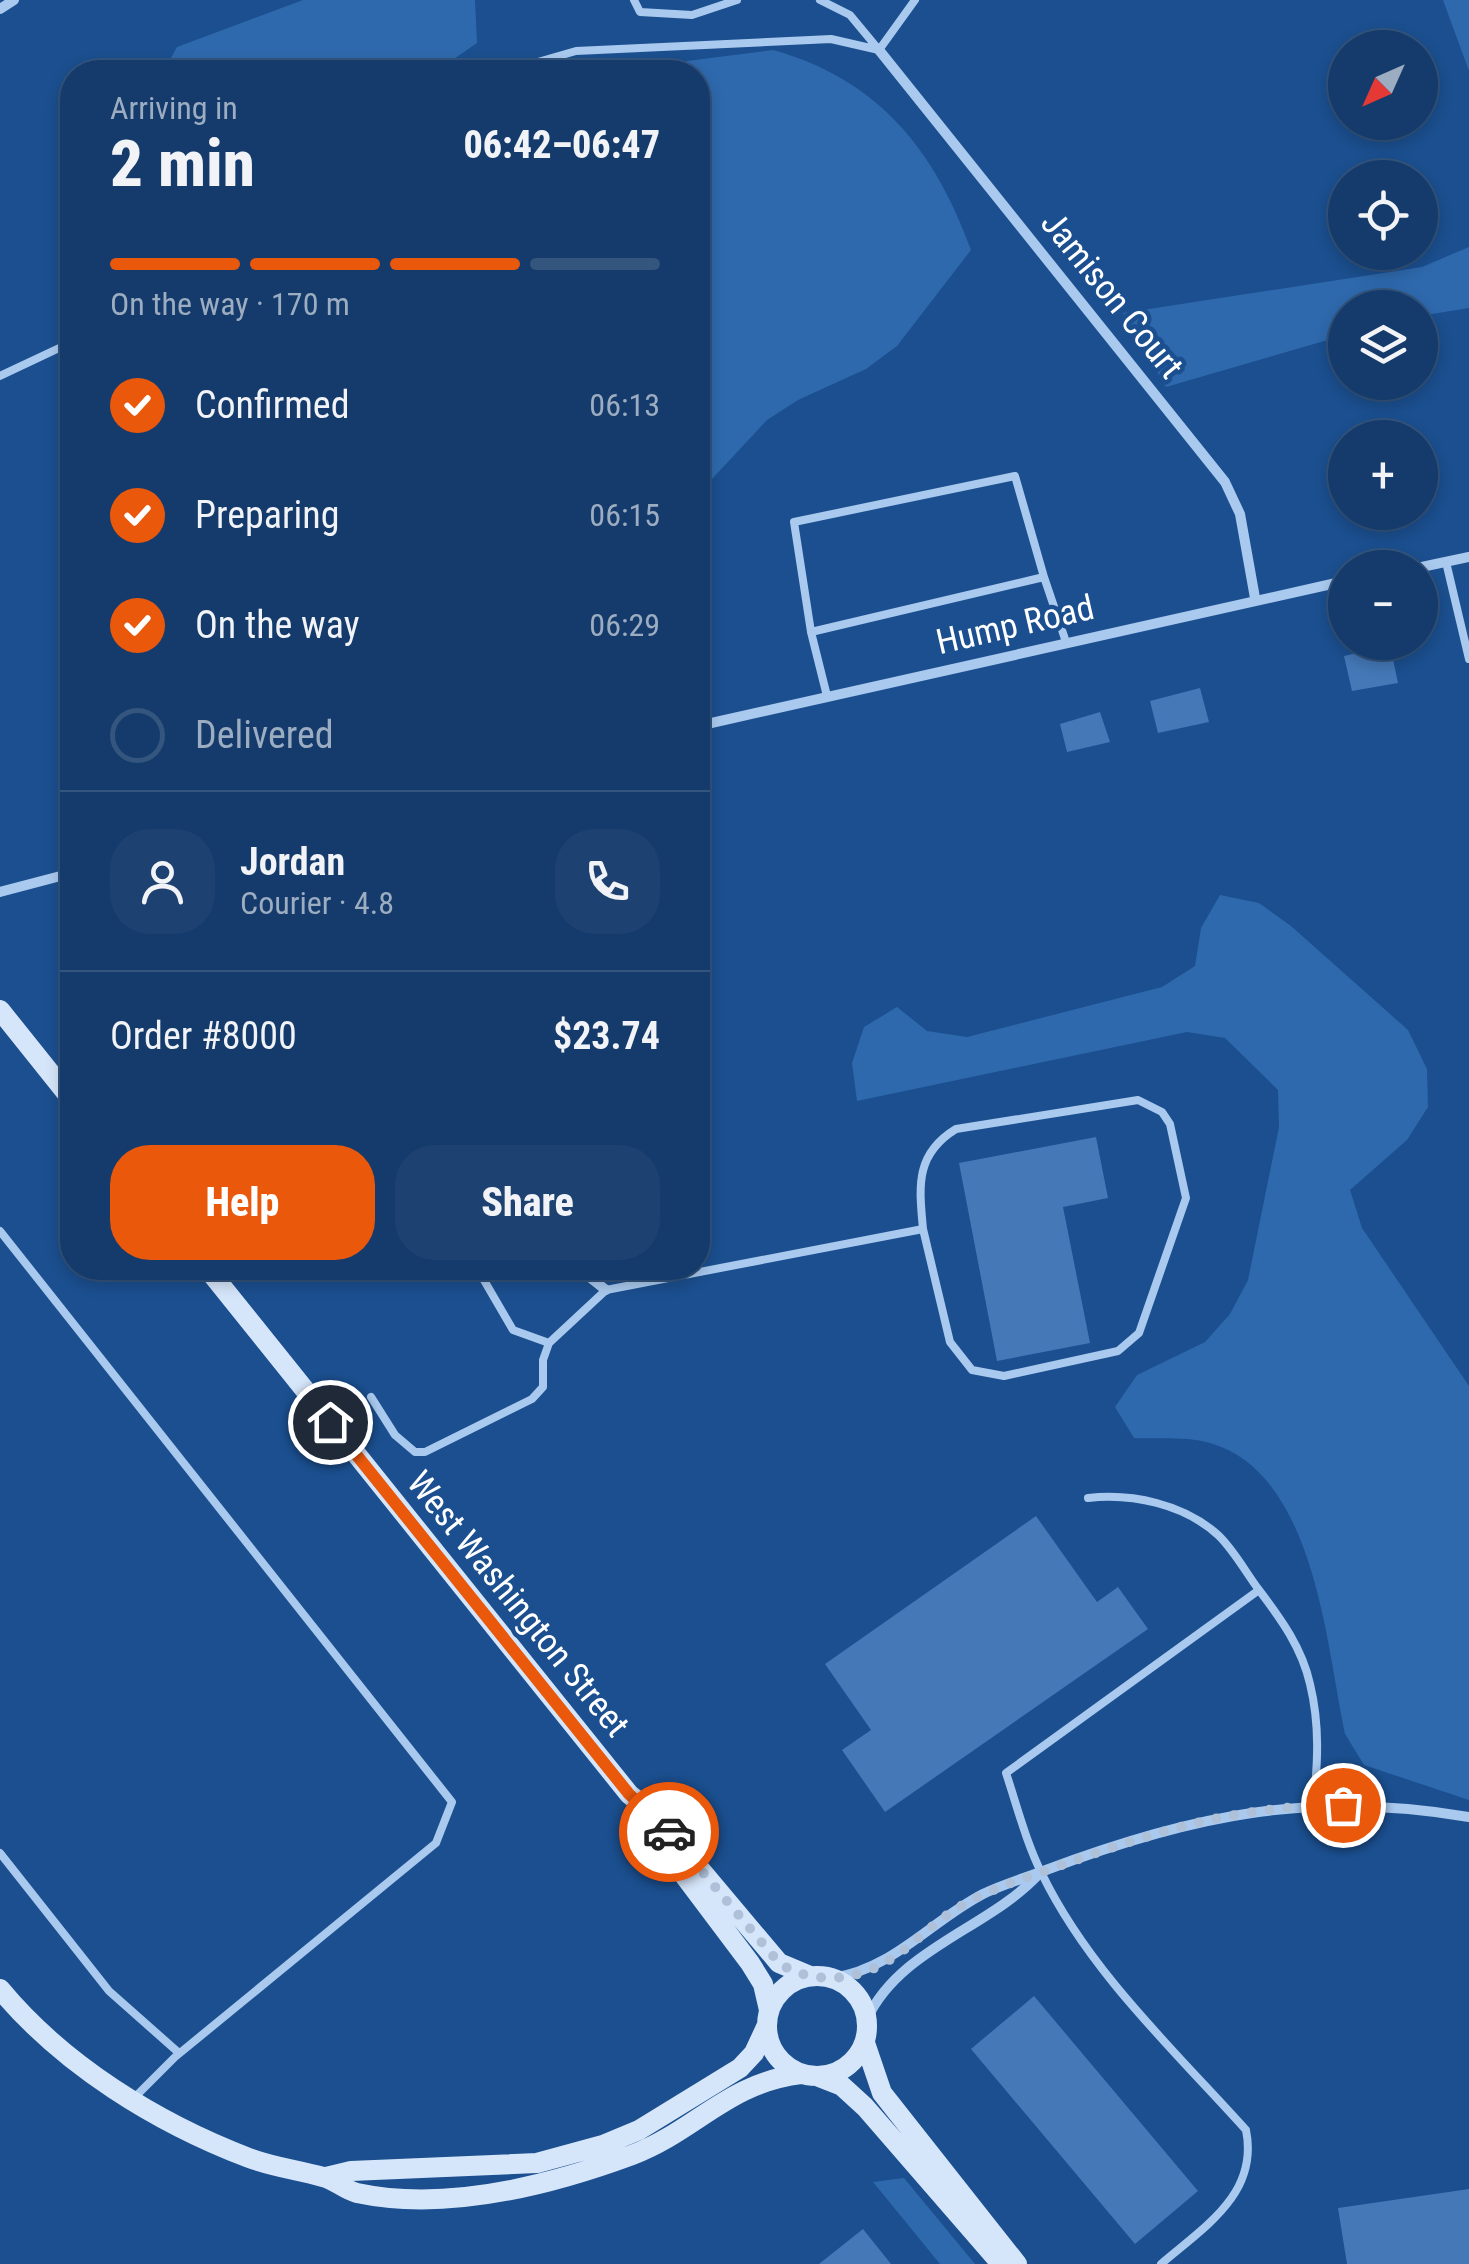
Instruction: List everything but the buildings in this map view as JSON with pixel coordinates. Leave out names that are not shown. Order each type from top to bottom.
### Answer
[{"type":"main road","points":[[0,1010],[60,1085]]},
{"type":"main road","name":"West Washington Street","points":[[217,1280],[629,1794],[642,1820],[764,1984],[768,2018]]},
{"type":"main road","name":"West Washington Street","points":[[629,1794],[652,1812],[779,1963],[810,1976]]},
{"type":"main road","points":[[326,2177],[351,2170],[537,2163],[604,2144],[639,2130],[740,2068],[754,2054],[768,2018],[788,1985],[810,1976],[833,1978],[852,1990],[867,2019],[865,2043],[882,2093],[1017,2264]]},
{"type":"main road","points":[[0,1989],[51,2040],[132,2100],[248,2158],[326,2177],[354,2193],[424,2198],[520,2189],[634,2154],[752,2083],[846,2068],[865,2043]]},
{"type":"main road","points":[[768,2018],[776,2055],[809,2075],[842,2086],[866,2107],[1001,2264]]},
{"type":"street","points":[[0,9],[14,0]]},
{"type":"street","name":"Jamison Court","points":[[879,50],[1225,482],[1240,514],[1255,598]]},
{"type":"street","points":[[1438,564],[1469,558]]},
{"type":"street","name":"Hump Road","points":[[710,723],[1328,584]]},
{"type":"street","points":[[0,892],[60,876]]},
{"type":"street","points":[[593,1280],[606,1290]]},
{"type":"street","points":[[833,1978],[869,1971],[958,1908],[1021,1876],[1160,1829],[1224,1815],[1313,1806],[1372,1805],[1469,1817]]},
{"type":"street","points":[[867,2019],[878,1995],[887,1987],[966,1926],[1028,1887],[1041,1872]]},
{"type":"lane","points":[[634,0],[640,12],[692,15],[737,0]]},
{"type":"lane","points":[[820,0],[850,15],[879,50]]},
{"type":"lane","points":[[879,50],[915,0]]},
{"type":"lane","points":[[545,60],[576,51],[831,39],[879,50]]},
{"type":"lane","points":[[0,376],[60,348]]},
{"type":"lane","points":[[826,696],[811,632],[794,522],[1016,476],[1066,642]]},
{"type":"lane","points":[[1446,562],[1469,659]]},
{"type":"lane","points":[[811,632],[1044,576]]},
{"type":"lane","points":[[1138,1100],[1162,1112],[1170,1124],[1186,1198],[1140,1333],[1118,1351],[1004,1376],[972,1370],[950,1342],[923,1229],[918,1181],[924,1158],[939,1140],[956,1129],[1138,1100]]},
{"type":"lane","points":[[710,1270],[923,1229]]},
{"type":"lane","points":[[0,1231],[452,1802],[436,1843],[179,2053],[132,2100]]},
{"type":"lane","points":[[484,1280],[513,1330],[549,1342]]},
{"type":"lane","points":[[371,1397],[395,1434],[415,1452],[425,1452],[532,1399],[543,1387],[543,1360],[549,1342],[606,1290],[658,1280]]},
{"type":"lane","points":[[1088,1498],[1131,1498],[1195,1519],[1219,1536],[1259,1590],[1298,1646],[1310,1682],[1319,1755],[1313,1806]]},
{"type":"lane","points":[[1161,2264],[1228,2206],[1250,2152],[1246,2130],[1107,1974],[1041,1872],[1006,1773],[1259,1590]]},
{"type":"lane","points":[[0,1853],[109,1991],[179,2053]]},
{"type":"shaded area","points":[[303,0],[475,0],[477,43],[452,60],[170,60],[177,47]]},
{"type":"shaded area","points":[[1443,0],[1469,0],[1469,71]]},
{"type":"shaded area","points":[[773,50],[843,79],[898,123],[920,150],[940,181],[971,250],[897,346],[866,369],[798,400],[767,420],[710,481],[710,60],[694,60]]},
{"type":"shaded area","points":[[1469,247],[1469,308],[1438,313],[1438,290],[1328,290],[1328,340],[1166,387],[1123,313],[1402,270],[1438,270],[1438,260]]},
{"type":"shaded area","points":[[1220,895],[1259,903],[1291,926],[1408,1030],[1427,1069],[1428,1107],[1407,1140],[1350,1190],[1362,1228],[1469,1386],[1469,1800],[1364,1765],[1345,1734],[1310,1566],[1294,1525],[1273,1488],[1245,1460],[1210,1443],[1134,1438],[1115,1407],[1137,1375],[1205,1342],[1230,1314],[1248,1280],[1279,1127],[1278,1090],[1225,1038],[1187,1032],[857,1101],[852,1063],[864,1027],[897,1007],[927,1031],[967,1037],[1162,987],[1195,966],[1201,928]]},
{"type":"shaded area","points":[[904,2178],[975,2264],[940,2264],[873,2182]]},
{"type":"way so far","points":[[669,1832],[779,1963],[791,1971],[833,1978],[869,1971],[958,1908],[1021,1876],[1097,1850],[1160,1829],[1224,1815],[1343,1805]]},
{"type":"route","points":[[330,1422],[629,1794],[669,1832]]}]
